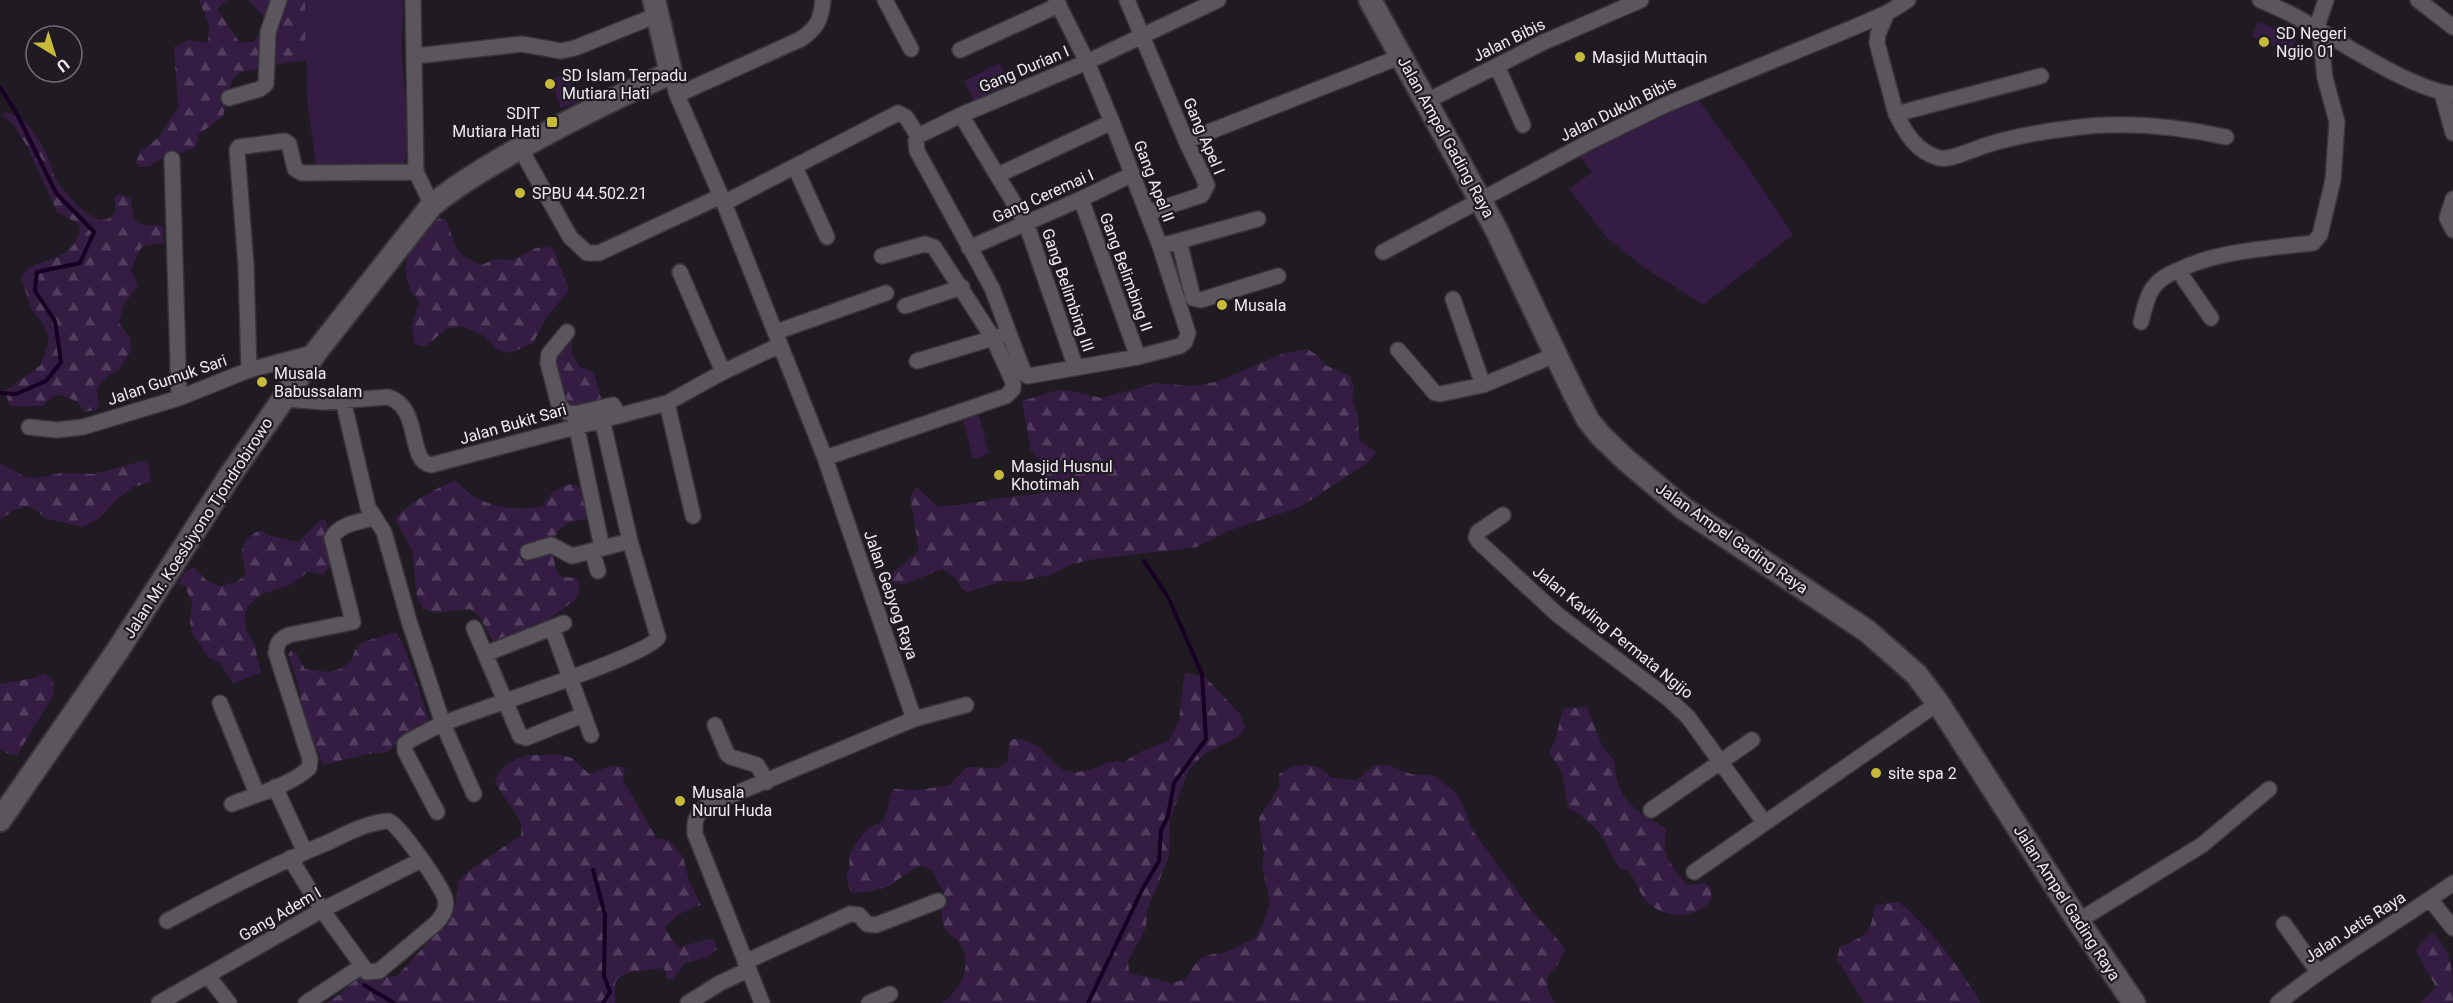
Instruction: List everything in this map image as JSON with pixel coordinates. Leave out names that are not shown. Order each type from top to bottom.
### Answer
[{"type":"main road","name":"Jalan Ampel Gading Raya","points":[[1370,0],[1496,229],[1588,420],[1626,460],[1707,525],[1867,631],[1916,674],[1938,703],[2078,921],[2134,1003]]},
{"type":"main road","points":[[655,8],[674,84]]},
{"type":"main road","name":"Jalan Mr. Koesbiyono Tjondrobirowo","points":[[0,820],[118,650],[185,543],[316,352],[432,205],[466,179],[576,118],[674,84]]},
{"type":"street","points":[[229,98],[260,89],[266,84],[268,32],[279,0]]},
{"type":"street","points":[[413,0],[416,172],[432,205]]},
{"type":"street","points":[[674,84],[801,39],[818,25],[822,17],[823,0]]},
{"type":"street","points":[[885,0],[911,49]]},
{"type":"street","name":"Gang Apel I","points":[[1127,0],[1186,141],[1206,181],[1207,189],[1202,195],[1148,213]]},
{"type":"street","name":"Gang Durian I","points":[[918,136],[1087,62],[1218,0]]},
{"type":"street","name":"Jalan Bibis","points":[[1427,101],[1544,42],[1641,0]]},
{"type":"street","name":"Jalan Dukuh Bibis","points":[[1383,252],[1479,199],[1665,105],[1887,13],[1908,0]]},
{"type":"street","points":[[2260,0],[2298,18],[2401,75],[2447,93],[2453,133]]},
{"type":"street","points":[[2141,322],[2146,302],[2158,280],[2196,262],[2266,248],[2313,243],[2318,240],[2333,180],[2337,122],[2325,78],[2318,30],[2326,0]]},
{"type":"street","points":[[2418,0],[2453,27]]},
{"type":"street","points":[[960,50],[1057,3]]},
{"type":"street","name":"Gang Apel II","points":[[1057,3],[1087,62],[1160,246],[1179,241],[1193,298],[1201,300],[1278,276]]},
{"type":"street","points":[[415,56],[522,44],[561,51],[568,50],[655,8]]},
{"type":"street","points":[[1887,13],[1877,42],[1893,94],[1896,114],[1908,138],[1926,152],[1942,159],[2004,140],[2074,128],[2129,126],[2188,128],[2226,137]]},
{"type":"street","points":[[1186,141],[1402,56]]},
{"type":"street","points":[[1497,66],[1523,125]]},
{"type":"street","points":[[1896,114],[2041,76]]},
{"type":"street","name":"Jalan Gebyog Raya","points":[[674,84],[825,458],[914,719]]},
{"type":"street","points":[[520,148],[570,237],[586,253],[599,253],[795,166],[898,112],[906,117],[918,136],[917,151],[992,288],[1000,336],[1013,389],[1006,396],[825,458]]},
{"type":"street","name":"Gang Belimbing III","points":[[962,115],[1026,223],[1076,368]]},
{"type":"street","points":[[998,175],[1112,122]]},
{"type":"street","points":[[249,370],[246,266],[237,150],[239,147],[285,141],[289,144],[295,169],[302,173],[416,172]]},
{"type":"street","points":[[172,159],[179,398]]},
{"type":"street","points":[[795,166],[828,237]]},
{"type":"street","name":"Gang Ceremai I","points":[[969,248],[1131,175]]},
{"type":"street","name":"Gang Belimbing II","points":[[1082,199],[1138,357]]},
{"type":"street","points":[[2453,199],[2447,218],[2453,230]]},
{"type":"street","points":[[1179,241],[1258,219]]},
{"type":"street","points":[[882,256],[928,244],[1000,336],[1024,373],[1032,377],[1138,357],[1180,346],[1185,342],[1188,333],[1160,246]]},
{"type":"street","points":[[2181,269],[2184,279],[2211,318]]},
{"type":"street","points":[[680,272],[723,372]]},
{"type":"street","points":[[905,306],[962,287]]},
{"type":"street","name":"Jalan Bukit Sari","points":[[284,399],[303,402],[388,397],[398,401],[409,415],[420,458],[427,464],[459,458],[575,420],[603,419],[668,403],[778,339],[886,293]]},
{"type":"street","points":[[1453,299],[1483,386]]},
{"type":"street","points":[[567,332],[549,354],[548,363],[556,401],[575,420],[597,550],[598,571]]},
{"type":"street","points":[[917,361],[1000,336]]},
{"type":"street","points":[[1398,350],[1434,393],[1440,394],[1483,386],[1555,355]]},
{"type":"street","name":"Jalan Gumuk Sari","points":[[29,427],[57,430],[83,427],[179,398],[249,370],[316,352]]},
{"type":"street","points":[[344,400],[353,446],[373,518],[384,532],[409,621],[443,724],[474,794]]},
{"type":"street","points":[[668,403],[693,516]]},
{"type":"street","points":[[575,420],[613,405],[619,416]]},
{"type":"street","points":[[437,812],[405,751],[405,744],[443,724],[568,679],[649,646],[657,640],[630,541],[603,419]]},
{"type":"street","name":"Jalan Kavling Permata Ngijo","points":[[1503,515],[1478,532],[1476,537],[1479,542],[1558,615],[1669,699],[1693,723],[1719,763],[1764,822]]},
{"type":"street","points":[[232,804],[302,775],[309,768],[310,759],[276,653],[277,644],[281,639],[290,635],[353,622],[332,538],[335,532],[346,526],[373,518]]},
{"type":"street","points":[[528,552],[551,544],[572,556],[630,541]]},
{"type":"street","points":[[485,654],[558,626],[568,679],[591,735]]},
{"type":"street","points":[[474,628],[520,736],[526,738],[584,715]]},
{"type":"street","points":[[1694,872],[1938,703]]},
{"type":"street","points":[[220,704],[257,794]]},
{"type":"street","points":[[762,1003],[695,834],[694,821],[698,814],[706,806],[914,719],[966,705]]},
{"type":"street","points":[[715,725],[727,754],[757,765],[766,782]]},
{"type":"street","points":[[1652,810],[1752,740]]},
{"type":"street","points":[[276,787],[305,852]]},
{"type":"street","points":[[2078,921],[2202,845],[2269,789]]},
{"type":"street","points":[[167,921],[290,858],[372,823],[389,821],[399,827],[421,860],[445,897],[446,907],[442,916],[379,971],[367,972],[322,910],[290,858]]},
{"type":"street","name":"Gang Adem I","points":[[159,1003],[322,910],[421,860]]},
{"type":"street","name":"Jalan Jetis Raya","points":[[2277,1003],[2318,972],[2383,932],[2453,883]]},
{"type":"street","points":[[2430,899],[2453,928]]},
{"type":"street","points":[[688,1003],[746,966],[850,914],[859,915],[867,924],[876,925],[938,901]]},
{"type":"street","points":[[2284,924],[2318,972]]},
{"type":"street","points":[[306,1003],[362,966]]},
{"type":"street","points":[[208,976],[229,1003]]},
{"type":"street","points":[[869,1003],[890,994]]},
{"type":"green space","points":[[199,0],[227,0],[217,9],[240,43],[253,42],[268,21],[248,0],[305,0],[306,61],[241,72],[232,80],[223,116],[198,135],[196,148],[166,156],[148,167],[139,167],[136,162],[141,151],[158,138],[178,108],[174,47],[189,40],[208,43],[209,25]]},
{"type":"green space","points":[[305,0],[403,0],[402,60],[408,146],[403,165],[316,166],[307,98]]},
{"type":"green space","points":[[2258,22],[2297,38],[2291,53],[2252,37]]},
{"type":"green space","points":[[999,63],[1009,84],[974,101],[964,81]]},
{"type":"green space","points":[[569,73],[578,102],[560,108],[551,79]]},
{"type":"green space","points":[[1698,99],[1793,235],[1703,305],[1642,266],[1607,238],[1569,189],[1592,172],[1578,155]]},
{"type":"green space","points":[[7,112],[30,127],[50,161],[55,177],[66,193],[93,217],[102,220],[110,218],[116,210],[114,198],[118,194],[125,195],[131,200],[134,220],[139,224],[163,226],[164,243],[146,245],[141,248],[131,270],[138,286],[123,305],[119,323],[130,338],[131,350],[119,370],[109,375],[97,388],[99,406],[96,410],[84,412],[78,402],[59,395],[43,406],[10,406],[5,391],[41,365],[49,340],[43,323],[31,309],[21,277],[36,264],[70,249],[76,241],[80,228],[77,223],[57,212],[27,146],[14,126],[2,114]]},
{"type":"green space","points":[[440,218],[446,219],[454,242],[461,253],[482,265],[494,259],[513,260],[536,248],[549,247],[554,251],[569,290],[547,317],[533,343],[510,353],[497,349],[484,336],[462,326],[446,329],[425,347],[414,344],[412,325],[419,302],[407,279],[407,258],[416,241]]},
{"type":"green space","points":[[571,336],[572,352],[570,351],[579,366],[591,371],[595,376],[602,402],[579,408],[572,407],[558,400],[547,387],[543,373],[544,366]]},
{"type":"green space","points":[[1307,349],[1317,355],[1325,365],[1350,376],[1354,388],[1352,400],[1358,415],[1359,440],[1376,452],[1370,461],[1300,507],[1228,531],[1197,547],[1095,559],[1072,564],[1050,575],[1016,582],[1003,581],[967,592],[962,589],[956,579],[942,569],[905,584],[888,583],[887,577],[919,551],[910,496],[917,487],[938,507],[1039,494],[1047,486],[1043,464],[1031,451],[1022,401],[1055,391],[1066,390],[1102,398],[1156,383],[1191,386],[1205,384],[1219,381],[1282,354]]},
{"type":"green space","points":[[979,415],[989,454],[973,459],[963,419]]},
{"type":"green space","points":[[143,461],[148,464],[151,482],[133,487],[116,500],[100,518],[83,527],[47,519],[27,506],[0,519],[0,463],[25,477],[37,478],[62,473],[93,474]]},
{"type":"green space","points":[[456,481],[465,490],[485,502],[519,509],[543,506],[554,492],[571,484],[582,489],[590,503],[587,519],[566,524],[559,530],[553,545],[558,574],[563,577],[576,578],[580,583],[575,600],[543,623],[493,641],[479,616],[470,609],[435,613],[423,608],[417,597],[412,550],[395,519],[424,496]]},
{"type":"green space","points":[[320,520],[326,520],[333,561],[323,575],[306,573],[292,584],[262,594],[248,606],[245,612],[246,630],[254,644],[261,672],[233,684],[219,662],[209,658],[192,633],[190,621],[192,603],[185,586],[179,584],[181,578],[186,571],[194,567],[206,580],[218,586],[236,582],[246,575],[241,551],[246,540],[256,532],[262,531],[268,535],[298,542]]},
{"type":"green space","points":[[396,632],[406,651],[429,720],[408,731],[388,752],[368,754],[323,765],[305,720],[297,680],[288,655],[291,650],[296,653],[305,669],[328,672],[340,669],[351,662],[355,650],[363,642]]},
{"type":"green space","points":[[1185,672],[1206,678],[1240,714],[1245,728],[1238,737],[1204,754],[1188,771],[1170,819],[1169,856],[1147,911],[1146,928],[1128,961],[1129,973],[1173,983],[1185,979],[1199,959],[1212,954],[1224,953],[1255,938],[1262,927],[1270,902],[1262,866],[1264,854],[1259,818],[1279,787],[1279,774],[1293,767],[1307,765],[1326,772],[1332,778],[1357,780],[1375,765],[1388,765],[1411,774],[1436,776],[1459,796],[1473,831],[1528,906],[1565,948],[1548,979],[1549,992],[1555,1003],[942,1003],[960,983],[964,975],[965,959],[958,941],[949,934],[944,926],[942,912],[946,898],[932,870],[922,866],[916,867],[889,886],[855,893],[850,890],[846,875],[849,870],[850,852],[869,828],[884,819],[894,789],[920,790],[949,785],[967,767],[997,768],[1008,761],[1009,743],[1013,739],[1025,740],[1034,744],[1057,766],[1073,772],[1086,771],[1112,762],[1124,762],[1140,752],[1169,741],[1179,720]]},
{"type":"green space","points":[[44,673],[53,681],[54,694],[17,755],[5,753],[0,749],[0,684],[34,678]]},
{"type":"green space","points":[[1587,707],[1603,748],[1615,762],[1616,775],[1623,795],[1637,810],[1666,828],[1665,846],[1668,859],[1687,885],[1705,883],[1710,887],[1712,899],[1705,906],[1687,914],[1677,915],[1668,914],[1650,905],[1643,897],[1630,872],[1619,868],[1594,827],[1568,808],[1562,772],[1549,752],[1555,741],[1562,712],[1566,708]]},
{"type":"green space","points":[[528,755],[561,755],[572,758],[589,774],[613,765],[625,768],[623,780],[657,839],[669,840],[683,857],[689,881],[701,905],[679,914],[665,927],[671,939],[680,947],[713,938],[717,949],[708,957],[684,964],[673,979],[667,979],[664,968],[630,972],[618,978],[615,983],[615,1003],[326,1003],[342,993],[353,980],[397,976],[435,935],[456,904],[458,882],[469,871],[521,835],[521,822],[495,783],[503,768]]},
{"type":"green space","points":[[1899,902],[1944,949],[1981,1003],[1864,1003],[1837,959],[1840,947],[1866,932],[1875,905]]},
{"type":"green space","points":[[2432,933],[2448,955],[2452,972],[2453,1003],[2420,1003],[2436,987],[2416,949]]},
{"type":"waterway","points":[[0,87],[18,116],[56,193],[94,232],[80,263],[37,272],[35,291],[55,321],[61,362],[46,381],[16,394],[0,393]]},
{"type":"waterway","points":[[1088,1003],[1143,888],[1159,861],[1161,830],[1168,816],[1174,783],[1206,739],[1202,674],[1168,597],[1144,561]]},
{"type":"waterway","points":[[593,870],[605,915],[604,976],[610,992],[603,1003]]},
{"type":"waterway","points":[[364,985],[394,1003]]},
{"type":"place","name":"SD Negeri Ngijo 01","points":[[2264,42]]},
{"type":"place","name":"Masjid Muttaqin","points":[[1580,57]]},
{"type":"place","name":"SD Islam Terpadu Mutiara Hati","points":[[550,84]]},
{"type":"place","name":"SDIT Mutiara Hati","points":[[552,122]]},
{"type":"place","name":"SPBU 44.502.21","points":[[520,193]]},
{"type":"place","name":"Musala","points":[[1222,305]]},
{"type":"place","name":"Musala Babussalam","points":[[262,382]]},
{"type":"place","name":"Masjid Husnul Khotimah","points":[[999,475]]},
{"type":"place","name":"site spa 2","points":[[1876,773]]},
{"type":"place","name":"Musala Nurul Huda","points":[[680,801]]}]
